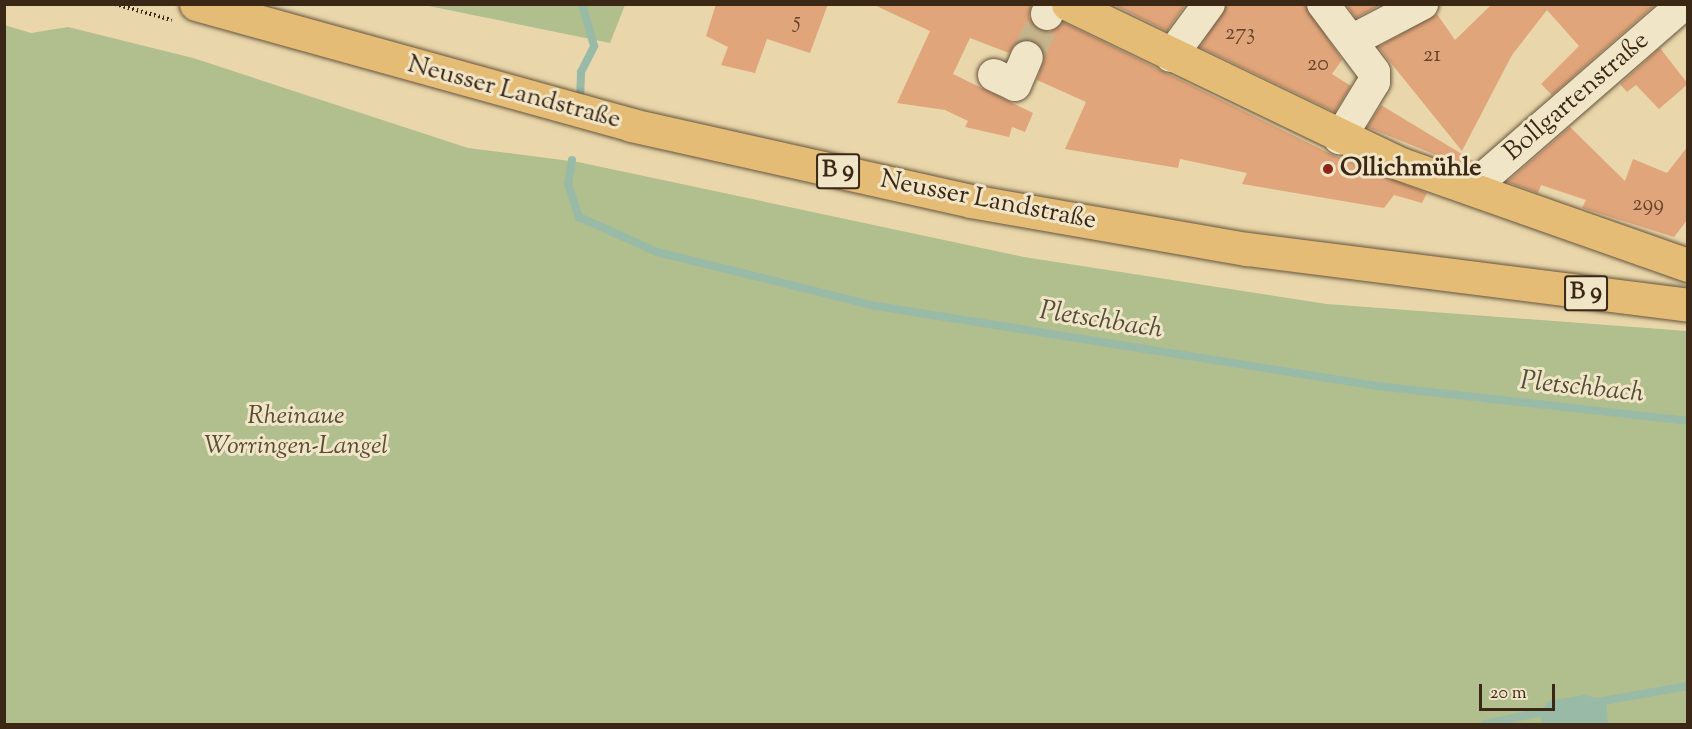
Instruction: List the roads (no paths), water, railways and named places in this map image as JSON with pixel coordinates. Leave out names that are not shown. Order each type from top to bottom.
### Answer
[{"type":"main road","name":"Neusser Landstraße","points":[[196,4],[631,125],[971,201],[1247,249],[1688,305]]},
{"type":"main road","points":[[1055,8],[1171,56],[1340,138],[1471,189],[1684,257]]},
{"type":"street","points":[[1171,56],[1209,4]]},
{"type":"street","points":[[1323,4],[1353,40],[1374,72],[1374,82],[1340,138]]},
{"type":"street","points":[[1353,40],[1422,4]]},
{"type":"street","name":"Bollgartenstraße","points":[[1471,189],[1684,4]]},
{"type":"street","points":[[994,75],[1015,85],[1027,57]]},
{"type":"waterway","name":"Pletschbach","points":[[580,102],[581,72],[594,46],[582,4]]},
{"type":"waterway","name":"Pletschbach","points":[[572,160],[568,184],[579,217],[657,252],[876,306],[1377,386],[1688,421]]},
{"type":"waterway","points":[[1597,702],[1688,686]]},
{"type":"waterway","points":[[1485,724],[1547,711]]},
{"type":"tunnel","points":[[1027,57],[1047,14]]},
{"type":"place","name":"Ollichmühle","points":[[1328,169]]},
{"type":"park label","name":"Rheinaue Worringen-Langel","points":[[296,432]]}]
